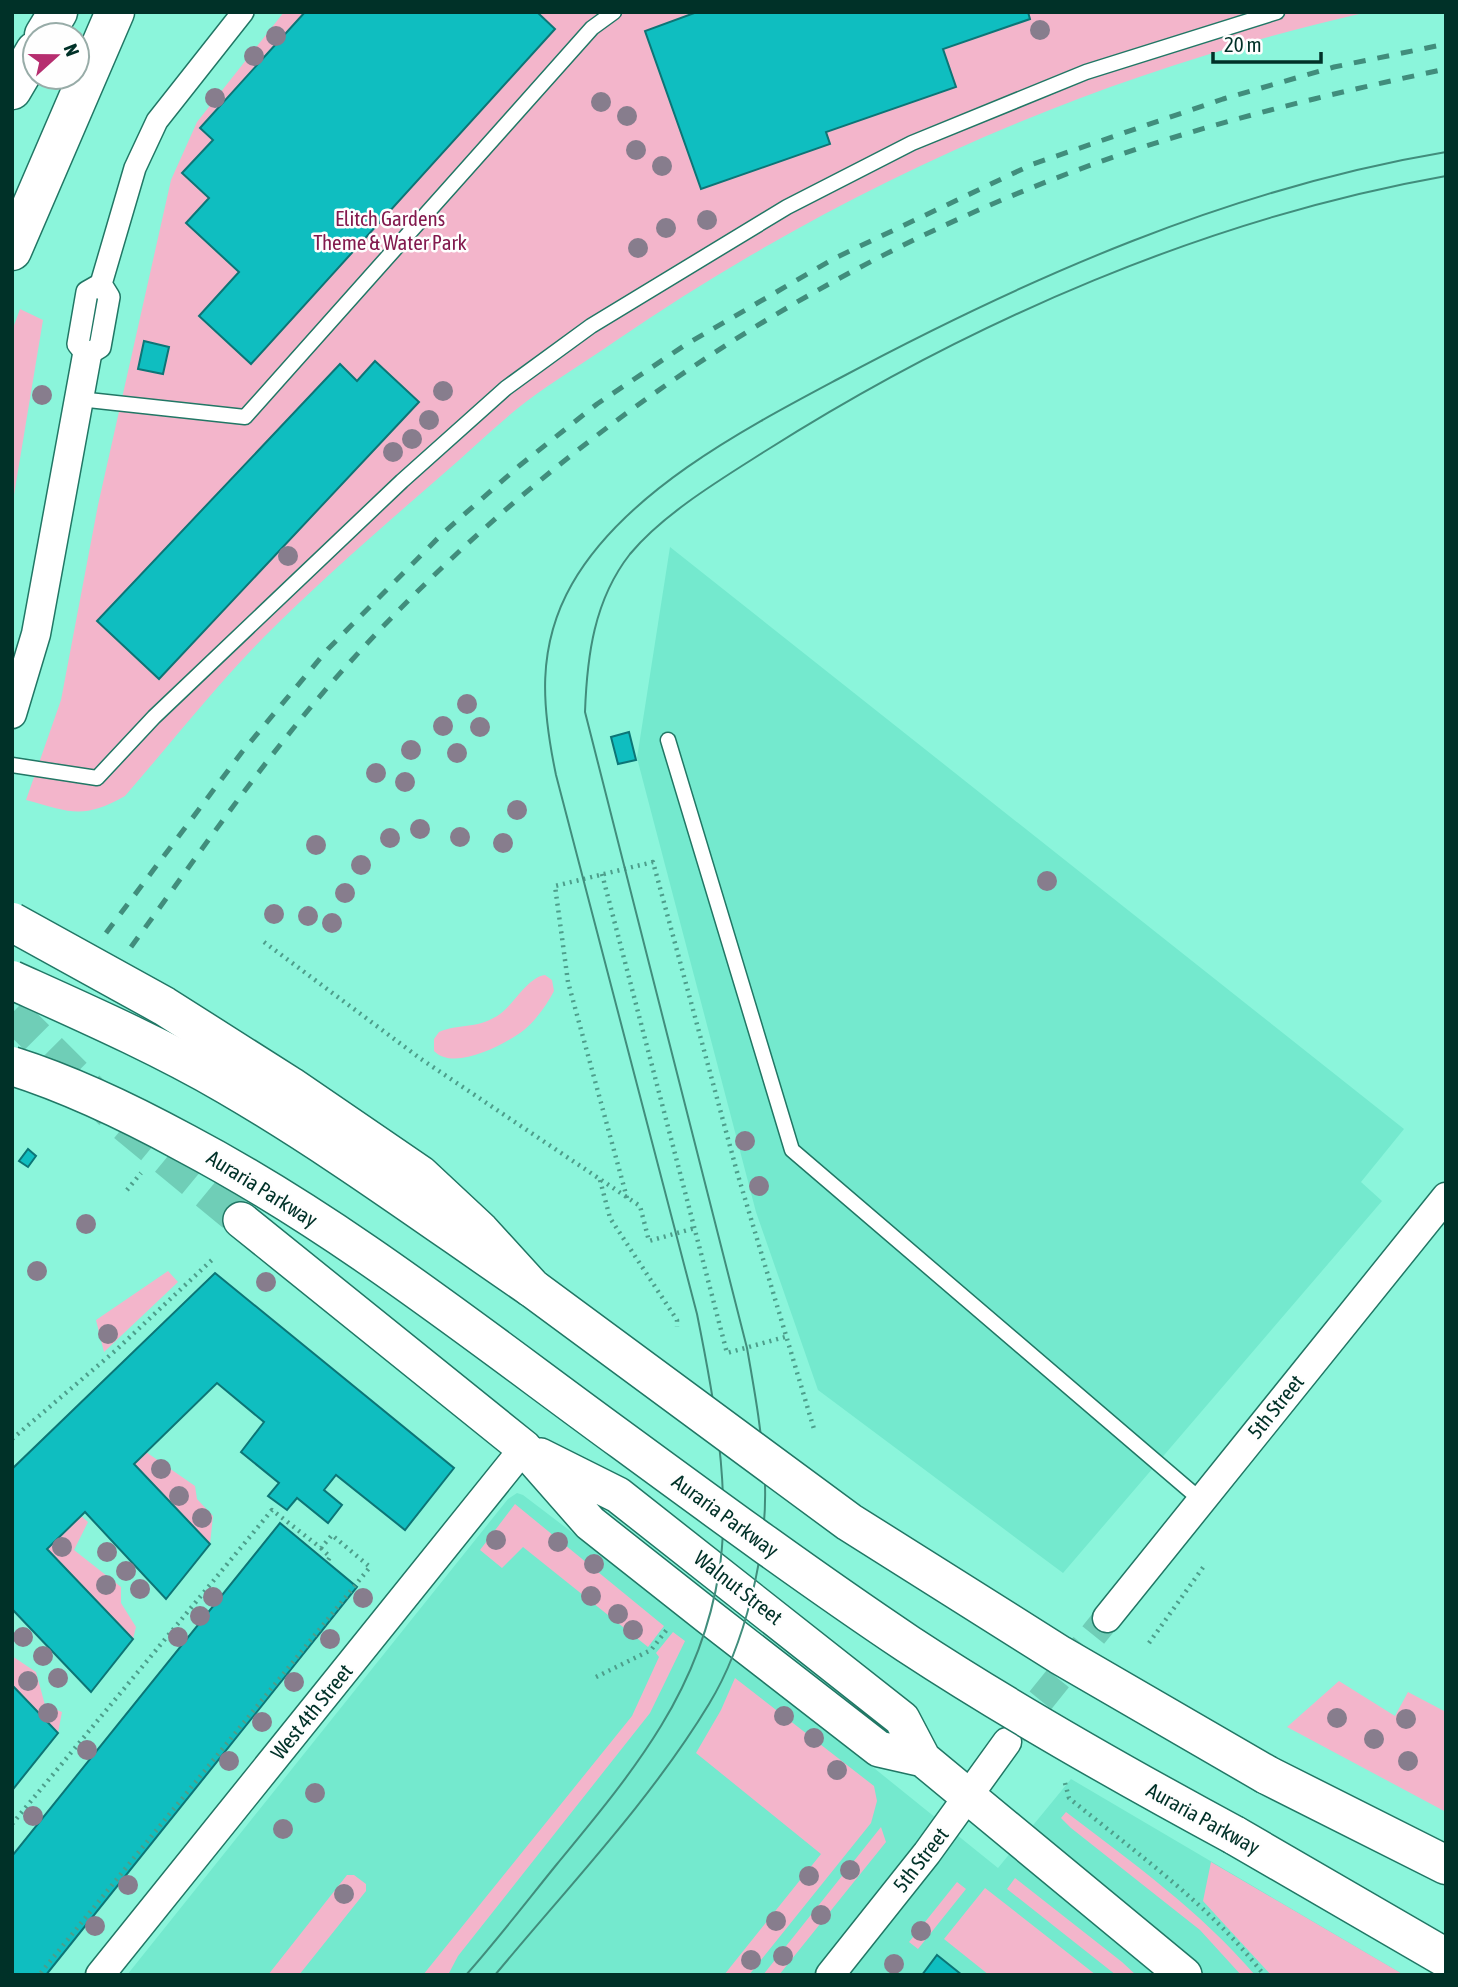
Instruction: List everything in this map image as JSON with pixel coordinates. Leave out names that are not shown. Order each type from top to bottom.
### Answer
[{"type":"main road","points":[[12,251],[115,12]]},
{"type":"main road","points":[[12,90],[21,75]]},
{"type":"main road","points":[[12,922],[164,1006],[290,1086],[420,1175],[480,1231],[532,1288]]},
{"type":"main road","points":[[12,980],[138,1037],[227,1085],[308,1136],[532,1288],[849,1522],[1060,1655],[1266,1775],[1446,1865]]},
{"type":"main road","name":"Auraria Parkway","points":[[12,1066],[77,1090],[142,1120],[264,1188],[411,1283],[754,1536],[911,1646],[1123,1775],[1234,1835],[1446,1958]]},
{"type":"street","points":[[12,714],[36,634],[87,355],[100,348],[110,297],[101,284],[135,169],[157,121],[243,12]]},
{"type":"street","name":"5th Street","points":[[1107,1618],[1446,1197]]},
{"type":"street","name":"Walnut Street","points":[[241,1220],[524,1448],[590,1523],[879,1749],[923,1759],[1184,1975]]},
{"type":"street","name":"West 4th Street","points":[[100,1975],[524,1448]]},
{"type":"street","name":"5th Street","points":[[830,1975],[970,1797],[1007,1742]]},
{"type":"lane","points":[[79,399],[245,417],[592,28],[614,12]]},
{"type":"lane","points":[[12,765],[97,778],[154,717],[382,500],[506,388],[591,326],[754,227],[810,195],[936,133],[1086,72],[1276,12]]},
{"type":"lane","points":[[668,740],[792,1150],[1202,1501]]},
{"type":"path","points":[[627,1198],[568,982],[555,886],[653,862],[737,1172],[814,1429]]},
{"type":"path","points":[[602,874],[727,1353],[785,1337]]},
{"type":"path","points":[[264,942],[421,1059],[640,1206],[649,1241],[695,1228]]},
{"type":"path","points":[[127,1190],[141,1173]]},
{"type":"path","points":[[600,1180],[610,1218],[677,1320],[677,1327]]},
{"type":"path","points":[[12,1438],[115,1351],[214,1258]]},
{"type":"path","points":[[12,1824],[272,1510],[321,1548],[330,1557],[327,1562]]},
{"type":"path","points":[[39,1975],[370,1567],[332,1535],[321,1548]]},
{"type":"path","points":[[1149,1643],[1205,1566]]},
{"type":"path","points":[[596,1677],[651,1650],[673,1622]]},
{"type":"path","points":[[1064,1775],[1069,1798],[1199,1905],[1241,1946],[1264,1975]]},
{"type":"shaded area","points":[[670,547],[1404,1129],[1361,1182],[1382,1201],[1063,1573],[818,1390],[756,1212],[637,758]]},
{"type":"shaded area","points":[[517,1493],[740,1660],[998,1868],[1071,1779],[1404,1975],[127,1975],[508,1499]]},
{"type":"green space","name":"Elitch Gardens Theme & Water Park","points":[[284,12],[1368,12],[1266,38],[1167,68],[1070,102],[975,141],[882,184],[791,232],[701,285],[538,393],[505,419],[352,554],[264,637],[125,796],[98,808],[76,812],[26,800],[61,700],[98,505],[171,180],[197,122]]},
{"type":"green space","points":[[20,309],[43,320],[12,507],[12,331]]},
{"type":"green space","points":[[545,975],[552,980],[554,991],[536,1017],[516,1036],[480,1054],[467,1057],[443,1057],[434,1051],[434,1039],[439,1032],[492,1019],[505,1010],[533,981]]},
{"type":"green space","points":[[168,1271],[178,1282],[104,1352],[96,1320]]},
{"type":"green space","points":[[146,1452],[195,1486],[197,1499],[213,1516],[210,1544],[134,1464]]},
{"type":"green space","points":[[515,1504],[664,1626],[648,1647],[523,1547],[502,1568],[480,1550]]},
{"type":"green space","points":[[81,1516],[88,1522],[74,1550],[121,1587],[121,1603],[136,1627],[133,1639],[47,1549]]},
{"type":"green space","points":[[673,1632],[685,1641],[650,1713],[458,1956],[448,1975],[423,1975],[632,1716],[659,1657],[656,1653]]},
{"type":"green space","points":[[12,1656],[36,1672],[45,1705],[62,1712],[58,1733],[12,1685]]},
{"type":"green space","points":[[735,1678],[874,1786],[877,1801],[871,1823],[749,1975],[724,1975],[821,1854],[696,1753],[721,1710]]},
{"type":"green space","points":[[1339,1681],[1395,1716],[1408,1692],[1446,1712],[1446,1812],[1287,1727]]},
{"type":"green space","points":[[1066,1812],[1189,1909],[1255,1975],[1241,1975],[1200,1930],[1071,1828],[1061,1818]]},
{"type":"green space","points":[[881,1827],[886,1842],[779,1975],[763,1975]]},
{"type":"green space","points":[[1211,1862],[1404,1975],[1271,1975],[1203,1901]]},
{"type":"green space","points":[[347,1875],[354,1875],[366,1884],[366,1891],[299,1975],[268,1975]]},
{"type":"green space","points":[[1015,1878],[1136,1975],[1116,1975],[1007,1889]]},
{"type":"green space","points":[[957,1882],[966,1889],[918,1949],[909,1942]]},
{"type":"green space","points":[[985,1888],[1096,1975],[989,1975],[944,1939]]},
{"type":"building","points":[[305,12],[537,12],[555,29],[251,364],[199,316],[239,272],[186,223],[209,198],[182,173],[213,140],[200,128]]},
{"type":"building","points":[[697,12],[1028,12],[1030,19],[943,49],[956,87],[826,132],[830,144],[701,189],[645,31]]},
{"type":"building","points":[[144,341],[169,347],[163,374],[138,369]]},
{"type":"building","points":[[375,361],[419,402],[159,679],[97,621],[340,364],[357,381]]},
{"type":"building","points":[[629,732],[636,760],[618,764],[611,737]]},
{"type":"building","points":[[28,1149],[36,1156],[28,1167],[19,1161]]},
{"type":"building","points":[[215,1273],[454,1468],[405,1530],[336,1475],[324,1490],[342,1505],[328,1523],[297,1498],[287,1510],[268,1496],[279,1483],[241,1452],[264,1422],[217,1383],[134,1464],[210,1544],[166,1599],[85,1512],[47,1549],[133,1639],[91,1692],[12,1609],[12,1469]]},
{"type":"building","points":[[280,1523],[357,1587],[46,1975],[12,1975],[12,1856]]},
{"type":"building","points":[[12,1685],[58,1733],[14,1788],[12,1786]]},
{"type":"building","points":[[937,1955],[962,1975],[922,1975]]},
{"type":"tunnel","points":[[12,1013],[115,1116],[241,1220]]},
{"type":"tunnel","points":[[1014,1733],[1107,1618]]},
{"type":"tram line","points":[[466,1975],[611,1797],[659,1729],[679,1694],[710,1616],[722,1541],[719,1443],[697,1314],[551,750],[545,702],[547,654],[560,608],[572,584],[595,550],[623,520],[655,491],[690,465],[765,419],[910,341],[1058,272],[1210,213],[1287,188],[1446,152]]},
{"type":"tram line","points":[[495,1975],[635,1809],[709,1704],[722,1680],[743,1627],[758,1569],[765,1512],[762,1450],[747,1348],[585,712],[591,650],[600,609],[608,590],[630,554],[644,539],[695,497],[845,403],[926,359],[1094,280],[1180,247],[1268,218],[1446,176]]},
{"type":"railway","points":[[106,933],[242,752],[328,649],[442,534],[519,466],[597,404],[685,345],[835,258],[1033,164],[1223,99],[1334,67],[1446,44]]},
{"type":"railway","points":[[131,947],[280,744],[334,680],[417,592],[507,509],[601,432],[701,362],[804,298],[912,241],[1023,191],[1137,149],[1213,126],[1329,95],[1446,69]]}]
